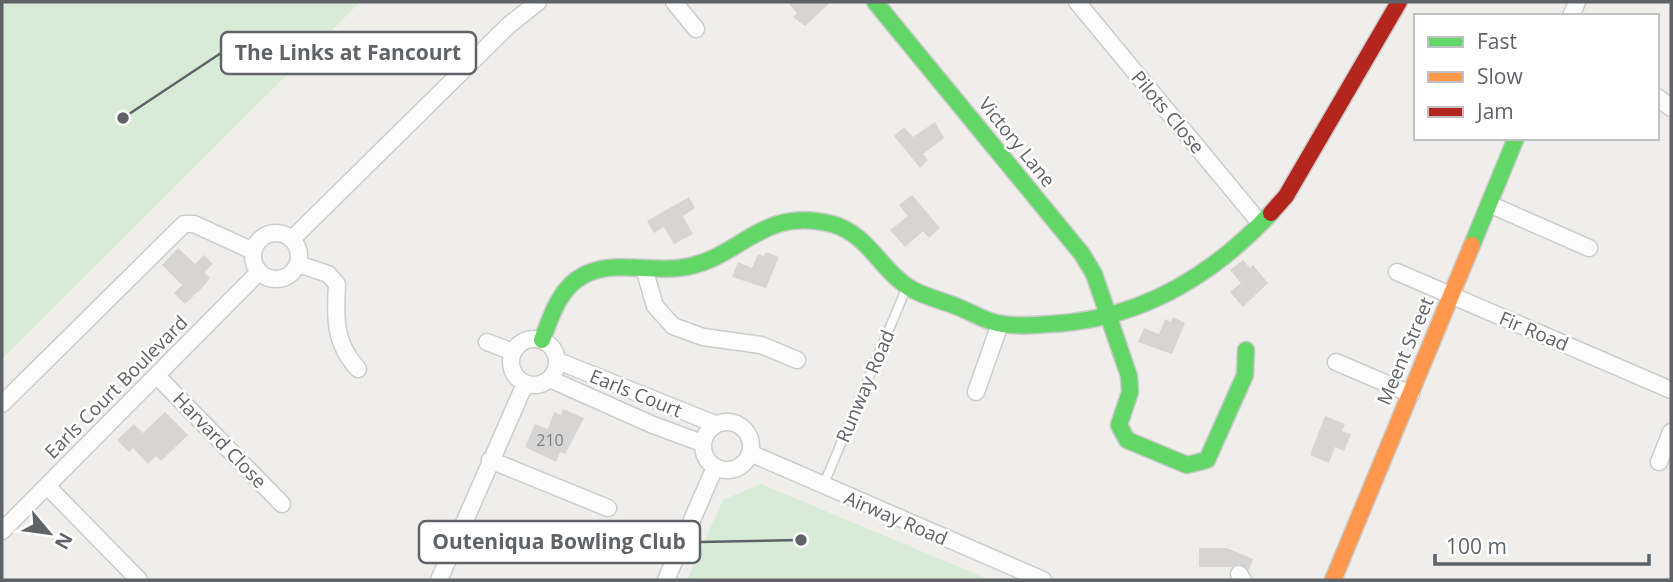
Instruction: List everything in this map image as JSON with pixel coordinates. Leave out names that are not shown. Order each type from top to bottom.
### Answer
[{"type":"street","points":[[292,239],[509,24],[538,2]]},
{"type":"street","points":[[674,2],[696,29]]},
{"type":"street","name":"Victory Lane","points":[[875,2],[1082,254],[1094,274],[1129,376],[1129,392],[1120,416],[1122,433],[1127,440],[1187,466],[1207,460],[1245,375],[1246,350]]},
{"type":"street","name":"Pilots Close","points":[[1077,2],[1260,223]]},
{"type":"street","points":[[542,340],[560,297],[583,275],[601,267],[676,269],[695,265],[767,224],[785,220],[819,221],[854,234],[871,246],[908,286],[1000,324],[1064,325],[1110,319],[1172,295],[1193,282],[1260,223],[1286,196],[1399,2]]},
{"type":"street","name":"Meent Street","points":[[1333,580],[1515,140]]},
{"type":"street","points":[[1489,204],[1589,248]]},
{"type":"street","points":[[2,404],[184,223],[194,224],[253,251]]},
{"type":"street","points":[[280,233],[292,239],[299,251],[298,264],[288,276],[281,279],[265,277],[254,266],[253,251],[266,235],[280,233]]},
{"type":"street","points":[[298,264],[328,274],[337,284],[336,328],[348,358],[358,369]]},
{"type":"street","points":[[644,268],[655,306],[673,326],[704,337],[761,345],[797,360]]},
{"type":"street","name":"Earls Court Boulevard","points":[[2,531],[259,272]]},
{"type":"street","name":"Fir Road","points":[[1397,272],[1671,390]]},
{"type":"street","points":[[976,392],[1000,324]]},
{"type":"street","points":[[528,339],[542,340],[555,350],[558,361],[552,380],[540,385],[526,384],[512,371],[513,352],[528,339]]},
{"type":"street","points":[[487,342],[513,352]]},
{"type":"street","name":"Earls Court","points":[[558,361],[715,424]]},
{"type":"street","points":[[1336,362],[1410,394]]},
{"type":"street","name":"Harvard Close","points":[[157,376],[282,504]]},
{"type":"street","name":"Earls Court","points":[[552,380],[653,425],[702,443]]},
{"type":"street","points":[[439,580],[526,384]]},
{"type":"street","points":[[727,421],[738,423],[747,431],[751,442],[750,453],[746,461],[732,470],[715,467],[705,457],[702,443],[706,432],[715,424],[727,421]]},
{"type":"street","points":[[1659,462],[1671,432]]},
{"type":"street","name":"Airway Road","points":[[750,453],[1043,580]]},
{"type":"street","points":[[490,460],[608,508]]},
{"type":"street","points":[[666,580],[715,467]]},
{"type":"street","points":[[47,486],[139,580]]},
{"type":"lane","name":"Runway Road","points":[[822,486],[908,286]]},
{"type":"green space","points":[[2,2],[360,2],[2,359]]},
{"type":"green space","points":[[761,484],[990,580],[687,580],[723,500]]},
{"type":"building","points":[[788,2],[831,2],[805,26],[793,17],[797,13]]},
{"type":"building","points":[[935,122],[944,138],[923,154],[928,160],[920,168],[894,136],[904,127],[913,137]]},
{"type":"building","points":[[912,195],[940,228],[929,238],[923,231],[905,247],[890,230],[908,216],[899,205]]},
{"type":"building","points":[[689,197],[695,208],[683,216],[693,234],[674,244],[664,227],[654,233],[647,221]]},
{"type":"building","points":[[178,248],[195,264],[204,255],[213,264],[204,272],[210,278],[185,304],[174,293],[182,285],[162,265]]},
{"type":"building","points":[[766,252],[779,257],[766,288],[732,277],[738,262],[752,268],[758,254],[764,256]]},
{"type":"building","points":[[1243,260],[1250,268],[1253,265],[1268,283],[1243,307],[1230,292],[1241,283],[1230,270]]},
{"type":"building","points":[[1173,317],[1185,323],[1172,354],[1138,342],[1144,328],[1159,334],[1165,319],[1171,322]]},
{"type":"building","points":[[563,409],[584,418],[565,454],[560,452],[556,462],[525,447],[535,424],[548,429],[554,412],[561,415]]},
{"type":"building","points":[[165,412],[188,435],[161,461],[156,456],[148,464],[133,448],[129,452],[117,440],[134,424],[143,433]]},
{"type":"building","points":[[1325,416],[1345,424],[1342,431],[1351,434],[1344,451],[1335,447],[1329,463],[1310,455]]},
{"type":"building","points":[[1199,548],[1227,548],[1253,559],[1249,570],[1239,564],[1231,567],[1199,567]]},
{"type":"traffic: fast","points":[[875,2],[1082,254],[1094,274],[1129,376],[1130,392],[1119,425],[1127,440],[1187,465],[1207,460],[1245,375],[1246,350]]},
{"type":"traffic: fast","points":[[1472,245],[1515,140]]},
{"type":"traffic: fast","points":[[542,340],[563,295],[584,275],[607,268],[667,269],[700,263],[719,256],[751,236],[786,222],[807,220],[845,229],[856,236],[892,274],[913,290],[992,322],[1023,325],[1083,321],[1143,304],[1171,291],[1224,257],[1271,213]]},
{"type":"traffic: slow","points":[[1333,580],[1472,245]]},
{"type":"traffic: jam","points":[[1271,213],[1286,196],[1399,2]]},
{"type":"place","name":"The Links at Fancourt","points":[[123,118]]},
{"type":"place","name":"Outeniqua Bowling Club","points":[[801,540]]}]
